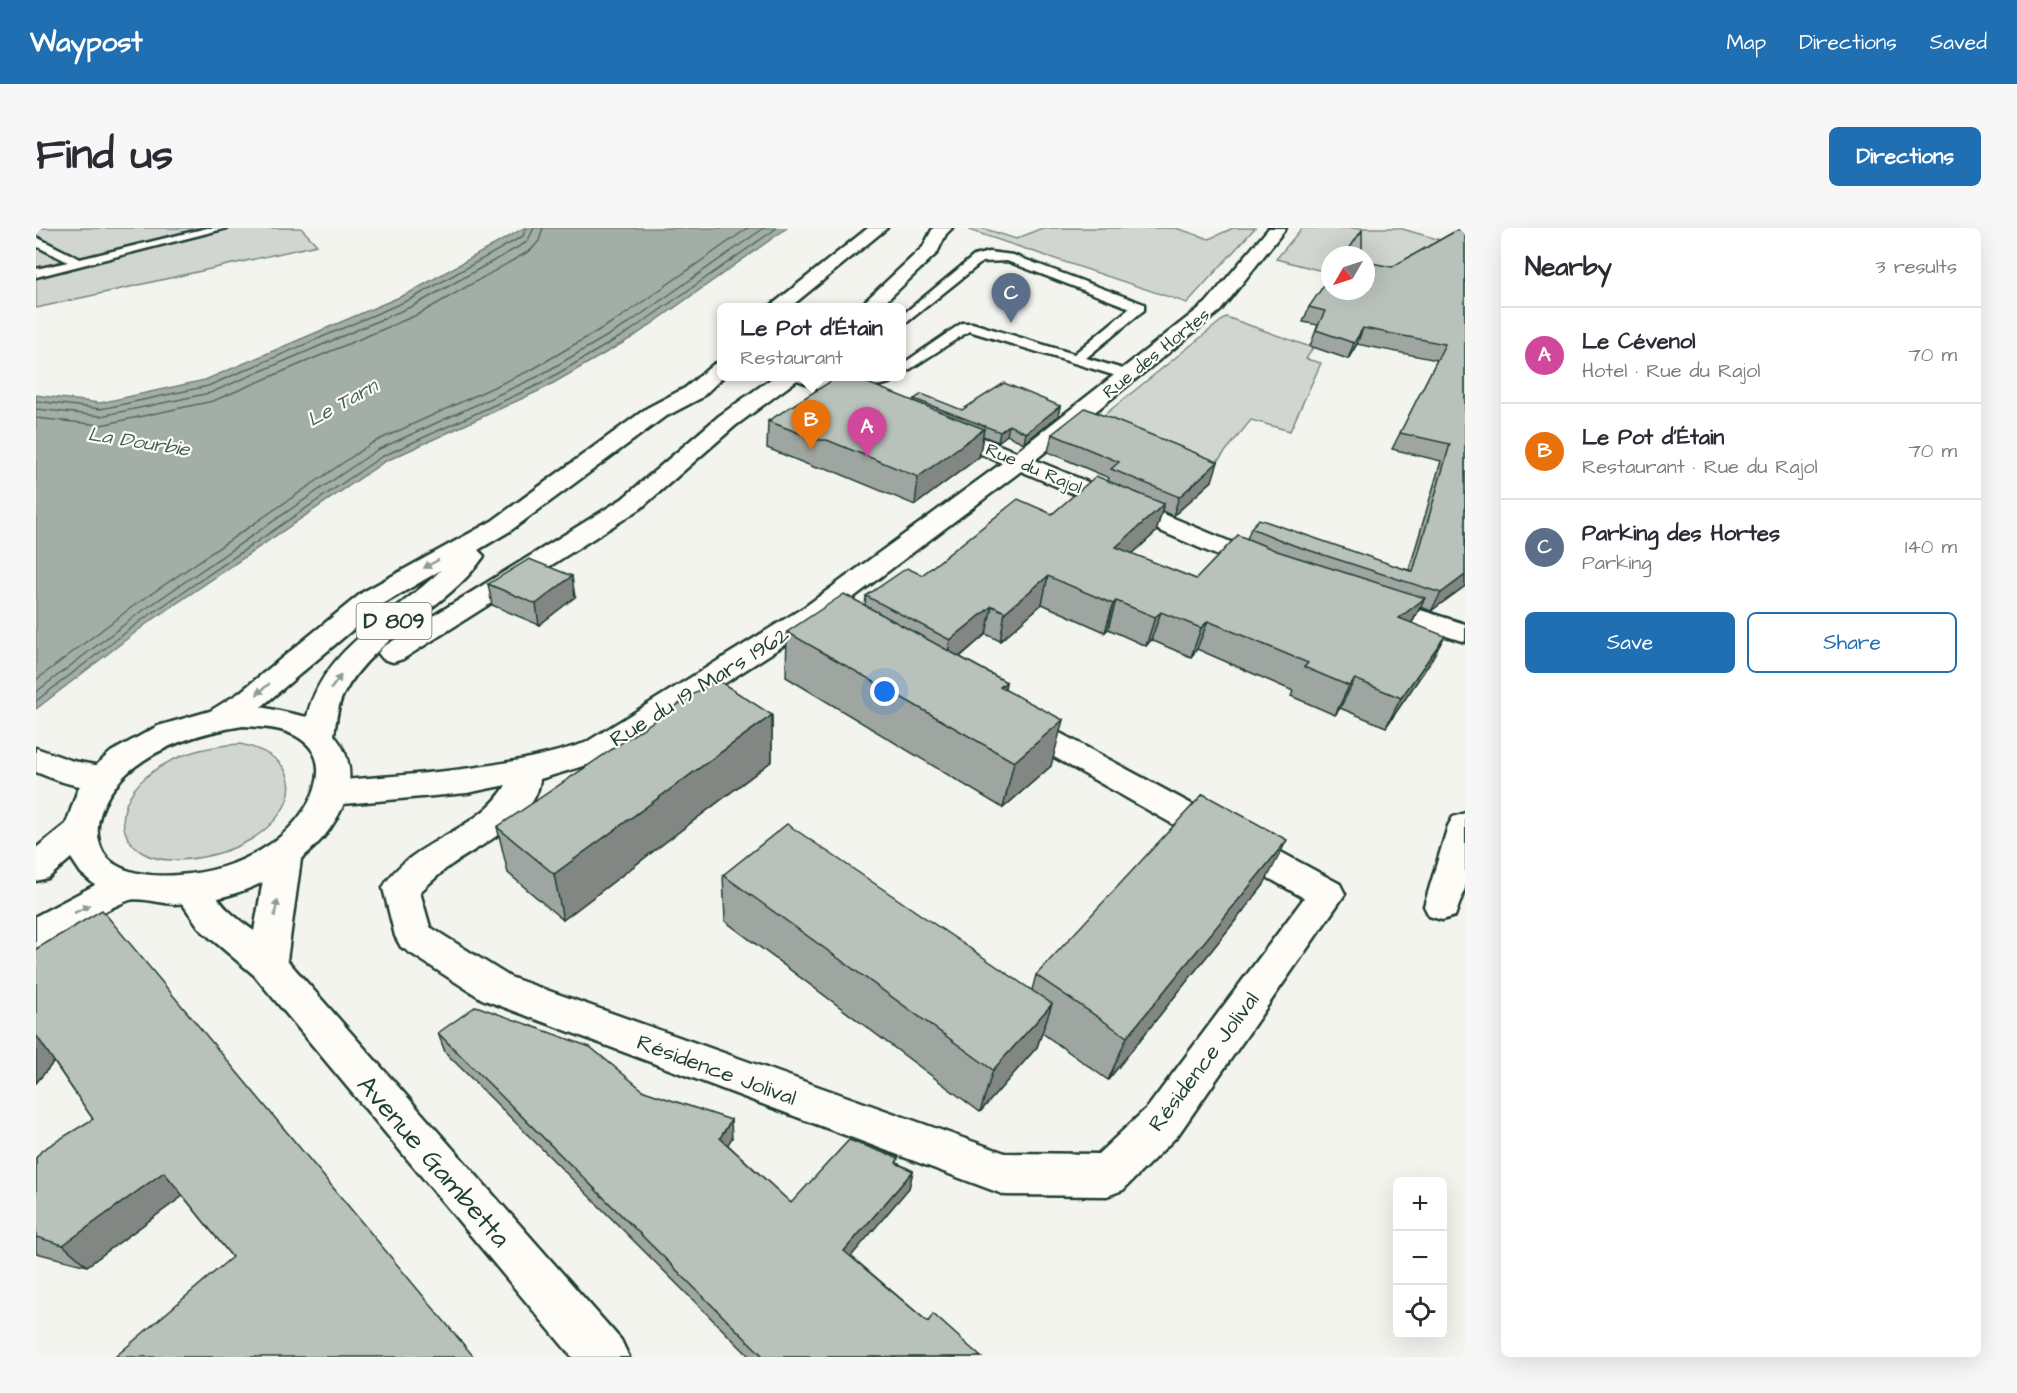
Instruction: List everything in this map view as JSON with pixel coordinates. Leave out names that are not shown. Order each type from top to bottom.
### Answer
[{"type":"street","points":[[784,303],[879,228]]},
{"type":"street","points":[[872,303],[931,249],[939,231],[944,228]]},
{"type":"street","name":"Rue des Hortes","points":[[1018,462],[1213,307],[1278,228]]},
{"type":"street","points":[[791,303],[806,287]]},
{"type":"street","name":"D 809","points":[[655,413],[674,389],[717,354]]},
{"type":"street","name":"D 809","points":[[220,718],[250,700],[373,598],[501,526],[655,413],[693,393],[717,372]]},
{"type":"street","points":[[393,652],[631,504],[727,421],[782,381]]},
{"type":"street","points":[[819,381],[889,408]]},
{"type":"street","name":"Rue du Rajol","points":[[920,420],[1287,574]]},
{"type":"street","name":"Rue du 19 Mars 1962","points":[[332,793],[365,788],[467,781],[524,772],[558,764],[596,751],[832,620],[1018,462]]},
{"type":"street","name":"D 809","points":[[318,737],[327,695],[349,665],[372,640],[448,579],[501,526]]},
{"type":"street","points":[[1353,596],[1464,629]]},
{"type":"street","name":"Résidence Jolival","points":[[524,772],[522,791],[485,829],[436,858],[401,888],[414,936],[496,988],[1005,1174],[1107,1175],[1163,1121],[1327,894],[993,710]]},
{"type":"street","points":[[243,716],[286,720],[318,737],[330,753],[335,772],[332,793],[316,823],[285,852],[240,876],[190,889],[167,891],[127,885],[92,863],[84,847],[81,830],[88,803],[105,777],[120,763],[157,738],[220,718],[243,716]]},
{"type":"street","points":[[36,759],[68,772],[105,777]]},
{"type":"street","points":[[1442,906],[1465,826]]},
{"type":"street","points":[[36,868],[81,830]]},
{"type":"street","points":[[267,964],[285,852]]},
{"type":"street","points":[[36,933],[127,885]]},
{"type":"street","name":"Avenue Gambetta","points":[[190,889],[214,920],[267,964],[604,1357]]},
{"type":"lane","points":[[36,273],[221,228]]},
{"type":"lane","points":[[163,231],[178,237]]},
{"type":"lane","points":[[36,241],[80,263]]},
{"type":"lane","points":[[906,319],[978,259],[989,256],[1009,258],[1139,307],[1076,359]]},
{"type":"lane","points":[[906,368],[967,326],[1128,375]]},
{"type":"lane","points":[[871,381],[887,381]]},
{"type":"shaded area","points":[[36,228],[301,228],[317,245],[36,308]]},
{"type":"shaded area","points":[[970,228],[982,228],[1016,239],[1042,228],[1176,228],[1209,239],[1233,228],[1255,228],[1187,303],[969,230]]},
{"type":"shaded area","points":[[1302,228],[1399,228],[1444,241],[1378,279],[1375,278],[1375,246],[1321,246],[1321,271],[1276,259]]},
{"type":"shaded area","points":[[1226,317],[1313,348],[1306,359],[1321,363],[1290,431],[1251,420],[1212,468],[1093,424]]},
{"type":"shaded area","points":[[240,744],[262,751],[277,761],[286,772],[290,786],[287,800],[280,814],[267,828],[233,848],[196,858],[176,860],[157,858],[142,852],[131,843],[125,832],[123,818],[126,804],[134,789],[147,776],[168,762],[191,752]]},
{"type":"water","points":[[524,228],[787,228],[633,337],[543,389],[384,462],[145,625],[36,709],[36,395],[100,403],[205,380],[409,293]]},
{"type":"building","points":[[1461,228],[1465,228],[1465,575],[1441,593],[1293,545],[1251,528],[1259,519],[1413,572],[1450,444],[1400,433],[1445,344],[1363,328],[1354,343],[1316,330],[1325,311],[1309,307],[1321,289],[1321,300],[1375,300],[1375,264],[1392,267]]},
{"type":"building","points":[[1362,230],[1362,246],[1351,246]]},
{"type":"building","points":[[831,381],[863,381],[984,429],[918,477],[827,440],[817,440],[768,421]]},
{"type":"building","points":[[1004,383],[1060,406],[1026,433],[1009,425],[1000,432],[914,399],[922,394],[962,410]]},
{"type":"building","points":[[1085,408],[1218,462],[1179,497],[1111,469],[1119,462],[1052,434]]},
{"type":"building","points":[[1096,476],[1164,504],[1116,547],[1196,579],[1238,535],[1277,551],[1425,598],[1399,618],[1445,636],[1401,698],[1355,679],[1349,686],[1304,667],[1308,663],[1208,621],[1201,628],[1161,612],[1155,617],[1116,601],[1113,604],[1048,576],[1005,612],[992,606],[950,640],[866,596],[907,568],[922,575],[1018,499],[1052,514]]},
{"type":"building","points":[[529,559],[572,576],[536,604],[488,584]]},
{"type":"building","points":[[844,594],[1006,682],[1000,687],[1063,720],[1014,762],[787,632]]},
{"type":"building","points":[[716,679],[772,715],[554,874],[497,827]]},
{"type":"building","points":[[1203,794],[1287,840],[1127,1037],[1036,975]]},
{"type":"building","points":[[787,824],[1052,1004],[993,1070],[723,875]]},
{"type":"building","points":[[102,910],[474,1357],[115,1357],[232,1257],[164,1172],[63,1245],[36,1237],[36,1158],[42,1150],[93,1119],[36,1035],[36,949]]},
{"type":"building","points":[[476,1006],[590,1047],[644,1091],[731,1120],[720,1138],[791,1203],[849,1140],[898,1158],[896,1163],[913,1171],[844,1251],[928,1322],[933,1314],[981,1357],[764,1357],[438,1033]]},
{"type":"place","name":"Parking des Hortes","points":[[1011,323]]},
{"type":"place","name":"Le Pot d'Étain","points":[[811,450]]},
{"type":"place","name":"Le Cévenol","points":[[867,457]]},
{"type":"water label","name":"Le Tarn","points":[[342,402]]},
{"type":"water label","name":"La Dourbie","points":[[139,441]]}]
